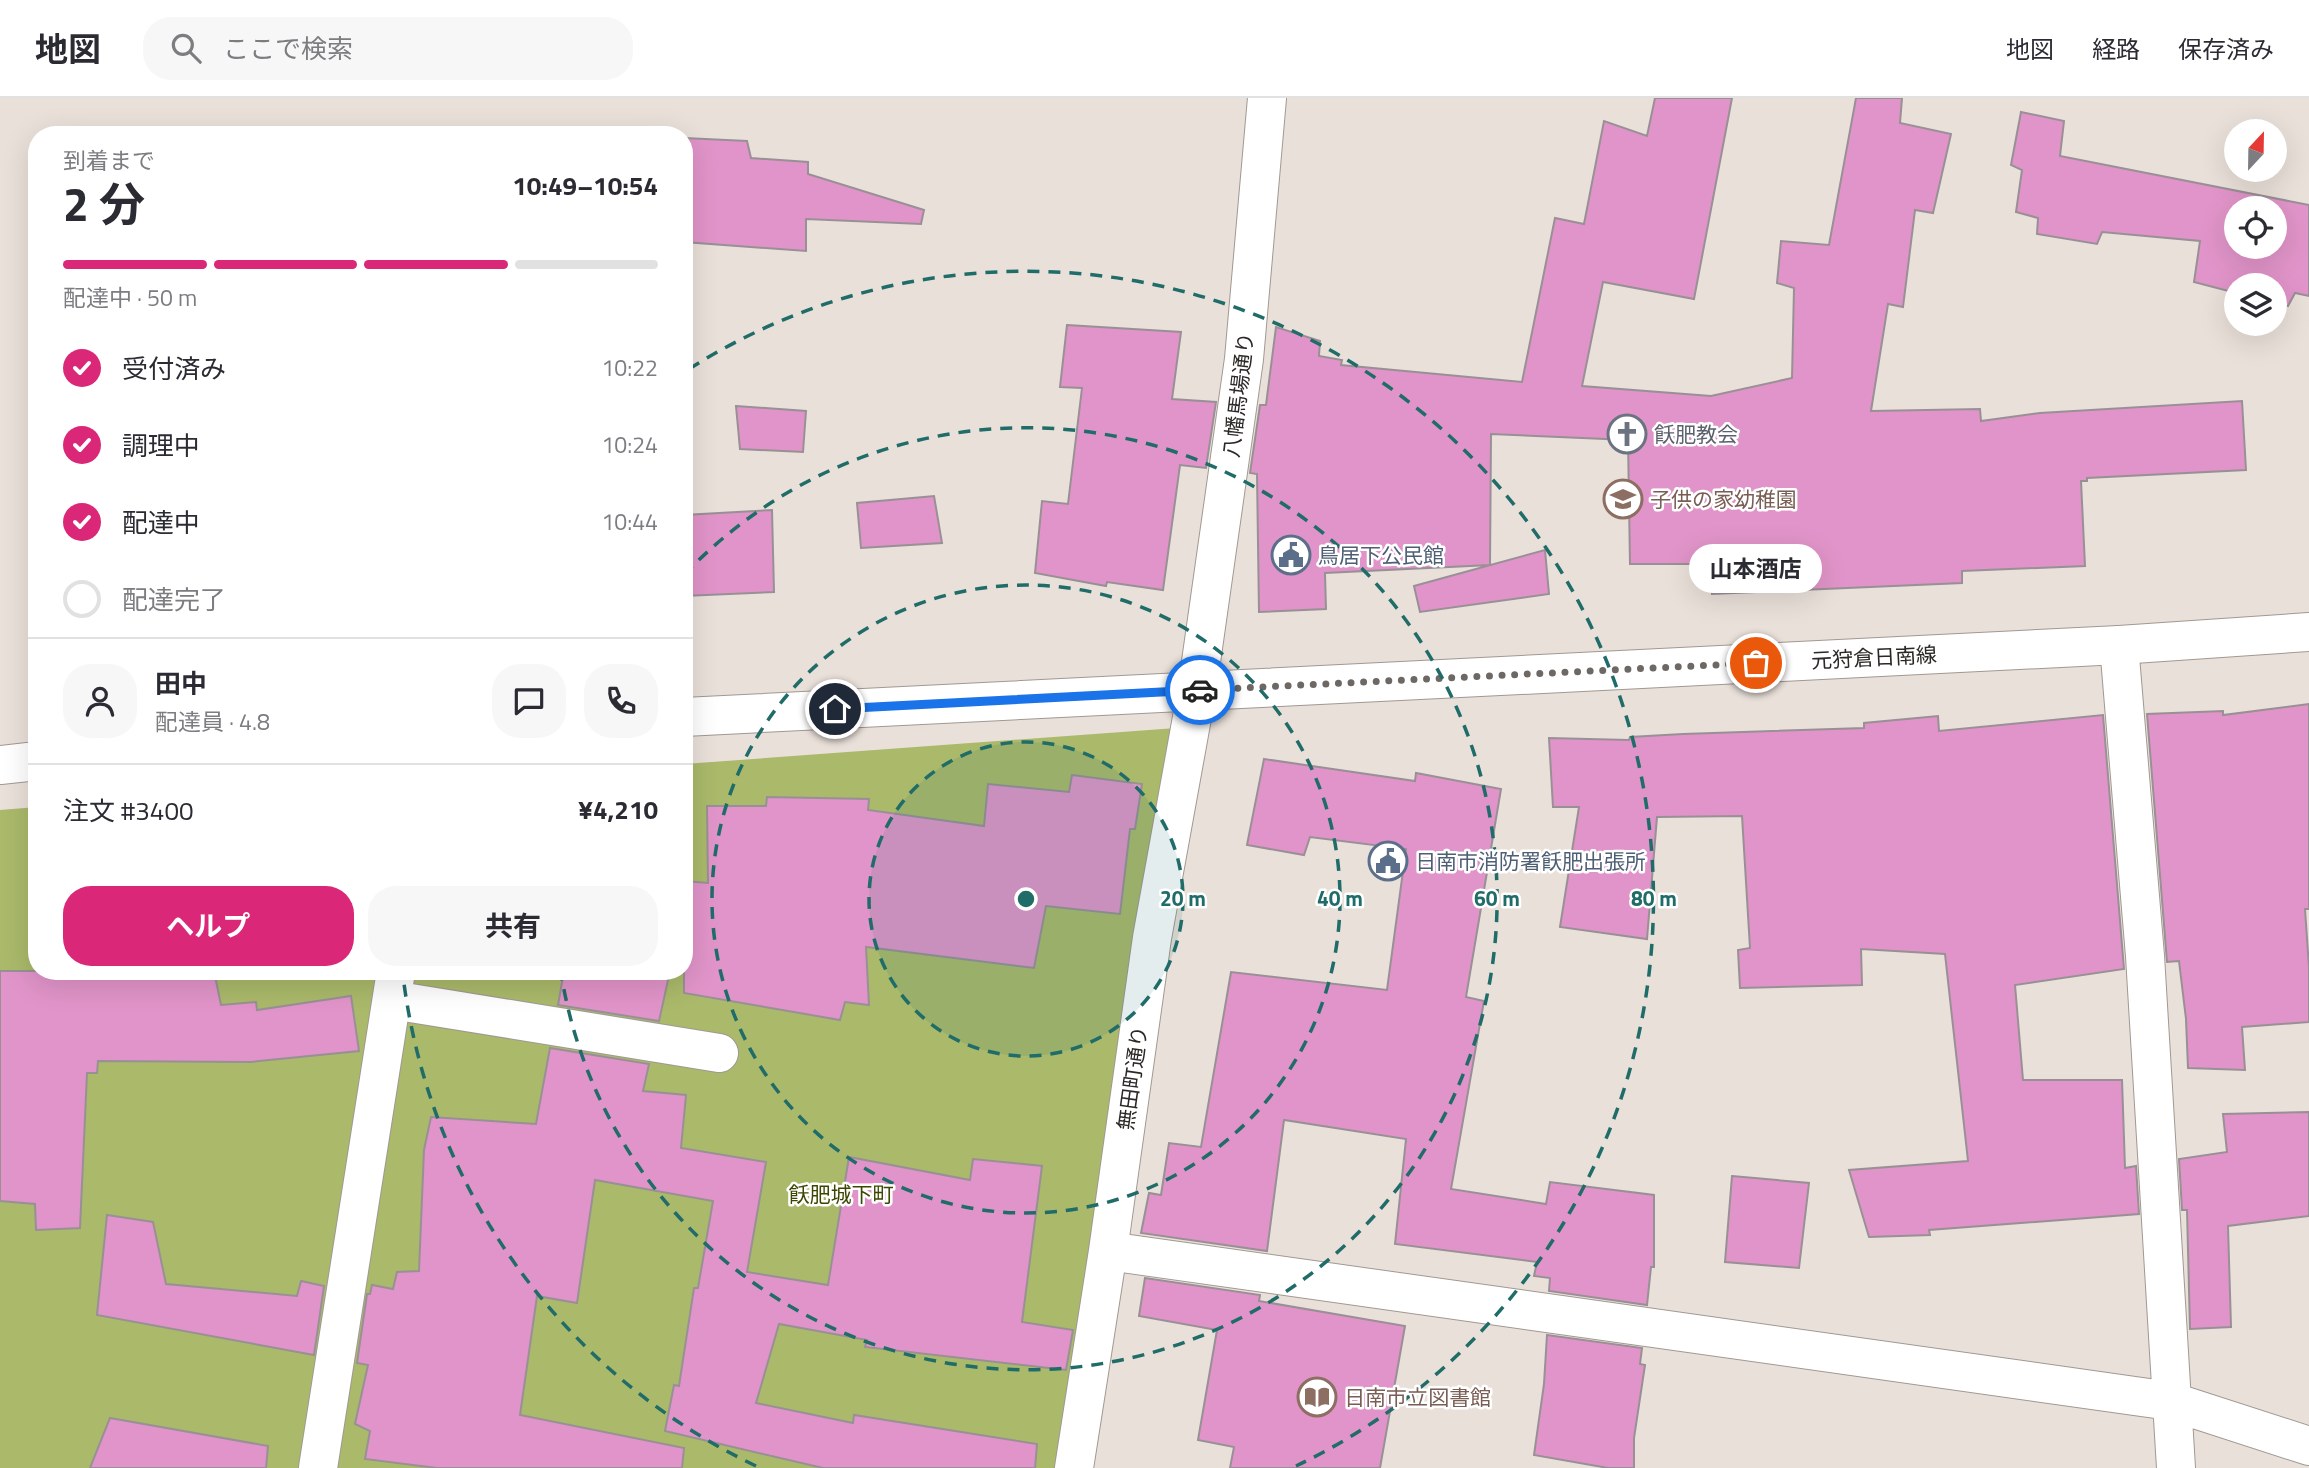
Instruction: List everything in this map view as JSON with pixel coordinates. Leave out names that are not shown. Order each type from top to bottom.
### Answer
[{"type":"street","name":"八幡馬場通り","points":[[1197,690],[1244,359],[1267,98]]},
{"type":"street","name":"元狩倉日南線","points":[[693,716],[2119,645],[2309,632]]},
{"type":"street","points":[[2119,645],[2145,957],[2176,1468]]},
{"type":"street","name":"無田町通り","points":[[1074,1468],[1152,938],[1197,690]]},
{"type":"street","points":[[0,765],[28,762]]},
{"type":"street","points":[[318,1468],[394,986],[719,1053]]},
{"type":"street","points":[[1108,1251],[2170,1401],[2309,1446]]},
{"type":"green space","name":"飫肥城下町","points":[[1190,727],[1074,1468],[0,1468],[0,810],[28,808],[28,980],[693,980],[693,763]]},
{"type":"building","points":[[1655,98],[1732,98],[1694,299],[1603,282],[1582,386],[1711,396],[1792,378],[1794,288],[1777,283],[1781,241],[1829,245],[1856,98],[1902,98],[1900,123],[1951,134],[1933,213],[1915,210],[1903,307],[1888,304],[1871,411],[1980,409],[1981,421],[2040,413],[2242,401],[2246,470],[2087,478],[2087,481],[2081,481],[2085,566],[1962,571],[1962,583],[1712,594],[1711,564],[1630,564],[1628,440],[1491,434],[1490,565],[1325,573],[1326,609],[1259,612],[1257,474],[1250,473],[1260,405],[1266,405],[1276,327],[1320,341],[1319,356],[1342,360],[1341,365],[1522,382],[1555,218],[1584,224],[1604,121],[1647,136]]},
{"type":"building","points":[[2021,112],[2064,121],[2060,156],[2263,196],[2224,196],[2224,259],[2287,259],[2287,201],[2309,205],[2309,296],[2295,293],[2287,306],[2287,273],[2224,273],[2224,290],[2194,282],[2200,241],[2102,232],[2097,244],[2037,234],[2038,218],[2016,212],[2022,170],[2011,165]]},
{"type":"building","points":[[693,138],[747,141],[751,158],[808,162],[808,174],[924,210],[921,224],[806,219],[806,251],[693,243]]},
{"type":"building","points":[[1067,325],[1181,332],[1172,399],[1216,402],[1206,468],[1180,465],[1163,590],[1107,582],[1106,586],[1035,573],[1042,501],[1068,504],[1082,388],[1060,387]]},
{"type":"building","points":[[736,406],[806,411],[803,452],[740,449]]},
{"type":"building","points":[[934,496],[942,543],[861,548],[857,503]]},
{"type":"building","points":[[772,510],[774,592],[693,596],[693,514]]},
{"type":"building","points":[[1545,550],[1549,594],[1420,612],[1414,586]]},
{"type":"building","points":[[2309,704],[2309,909],[2305,909],[2309,1022],[2242,1027],[2245,1070],[2188,1068],[2186,1019],[2179,961],[2167,962],[2147,714],[2223,711],[2223,715]]},
{"type":"building","points":[[2103,715],[2124,969],[2015,985],[2023,1080],[2122,1080],[2125,1168],[2136,1166],[2139,1214],[1929,1230],[1930,1235],[1869,1237],[1849,1170],[1968,1161],[1945,954],[1861,949],[1862,985],[1740,988],[1738,950],[1750,948],[1742,816],[1657,817],[1647,939],[1560,927],[1579,807],[1553,807],[1549,738],[1629,740],[1630,737],[1683,734],[1864,728],[1864,723],[1938,716],[1939,731]]},
{"type":"building","points":[[1264,759],[1415,781],[1416,773],[1501,789],[1466,997],[1484,1001],[1451,1189],[1546,1204],[1550,1182],[1654,1195],[1654,1267],[1651,1267],[1647,1305],[1549,1291],[1550,1278],[1534,1276],[1537,1262],[1395,1244],[1406,1139],[1284,1120],[1267,1251],[1141,1233],[1149,1193],[1161,1195],[1169,1143],[1201,1147],[1231,972],[1387,990],[1406,849],[1310,837],[1304,855],[1247,845]]},
{"type":"building","points":[[1072,775],[1142,784],[1135,829],[1130,829],[1120,914],[1046,906],[1034,968],[866,947],[869,1005],[845,1002],[840,1020],[684,993],[684,980],[693,980],[693,882],[708,883],[707,806],[766,806],[767,797],[869,799],[868,810],[984,826],[988,784],[1069,792]]},
{"type":"building","points":[[0,971],[28,971],[28,980],[216,980],[221,1005],[256,1002],[257,1010],[351,996],[359,1051],[250,1062],[98,1061],[97,1073],[87,1073],[80,1228],[36,1230],[35,1204],[0,1201]]},
{"type":"building","points":[[562,980],[668,980],[659,1021],[558,1005]]},
{"type":"building","points":[[550,1048],[649,1064],[643,1091],[686,1095],[681,1148],[766,1162],[747,1272],[828,1285],[849,1157],[970,1180],[973,1159],[1042,1166],[1022,1322],[1073,1330],[1066,1370],[865,1347],[867,1340],[779,1324],[756,1403],[853,1423],[854,1415],[1037,1444],[1035,1468],[823,1468],[665,1431],[674,1385],[679,1386],[694,1288],[698,1288],[713,1201],[595,1180],[577,1303],[537,1296],[520,1415],[684,1448],[682,1468],[437,1468],[365,1459],[370,1431],[355,1424],[368,1365],[357,1363],[367,1294],[370,1294],[372,1285],[393,1289],[397,1272],[419,1271],[424,1150],[431,1117],[536,1124]]},
{"type":"building","points":[[2309,1112],[2309,1216],[2228,1226],[2231,1327],[2190,1329],[2187,1210],[2182,1210],[2179,1159],[2227,1152],[2223,1114]]},
{"type":"building","points":[[1732,1176],[1809,1183],[1799,1268],[1725,1262]]},
{"type":"building","points":[[107,1215],[153,1222],[166,1284],[297,1296],[301,1281],[324,1286],[314,1355],[97,1315]]},
{"type":"building","points":[[1145,1278],[1260,1295],[1259,1301],[1405,1326],[1380,1468],[1230,1468],[1234,1447],[1198,1440],[1217,1330],[1139,1316]]},
{"type":"building","points":[[1547,1335],[1642,1348],[1640,1364],[1645,1365],[1634,1438],[1634,1468],[1608,1468],[1534,1455],[1544,1384]]},
{"type":"building","points":[[110,1418],[268,1446],[266,1468],[90,1468]]},
{"type":"way so far","points":[[1200,690],[1756,663]]},
{"type":"place","name":"飫肥教会","points":[[1627,434]]},
{"type":"place","name":"子供の家幼稚園","points":[[1623,499]]},
{"type":"place","name":"鳥居下公民館","points":[[1291,555]]},
{"type":"place","name":"山本酒店","points":[[1756,663]]},
{"type":"place","name":"日南市消防署飫肥出張所","points":[[1388,861]]},
{"type":"place","name":"日南市立図書館","points":[[1317,1397]]},
{"type":"route","points":[[835,709],[1200,690]]}]
